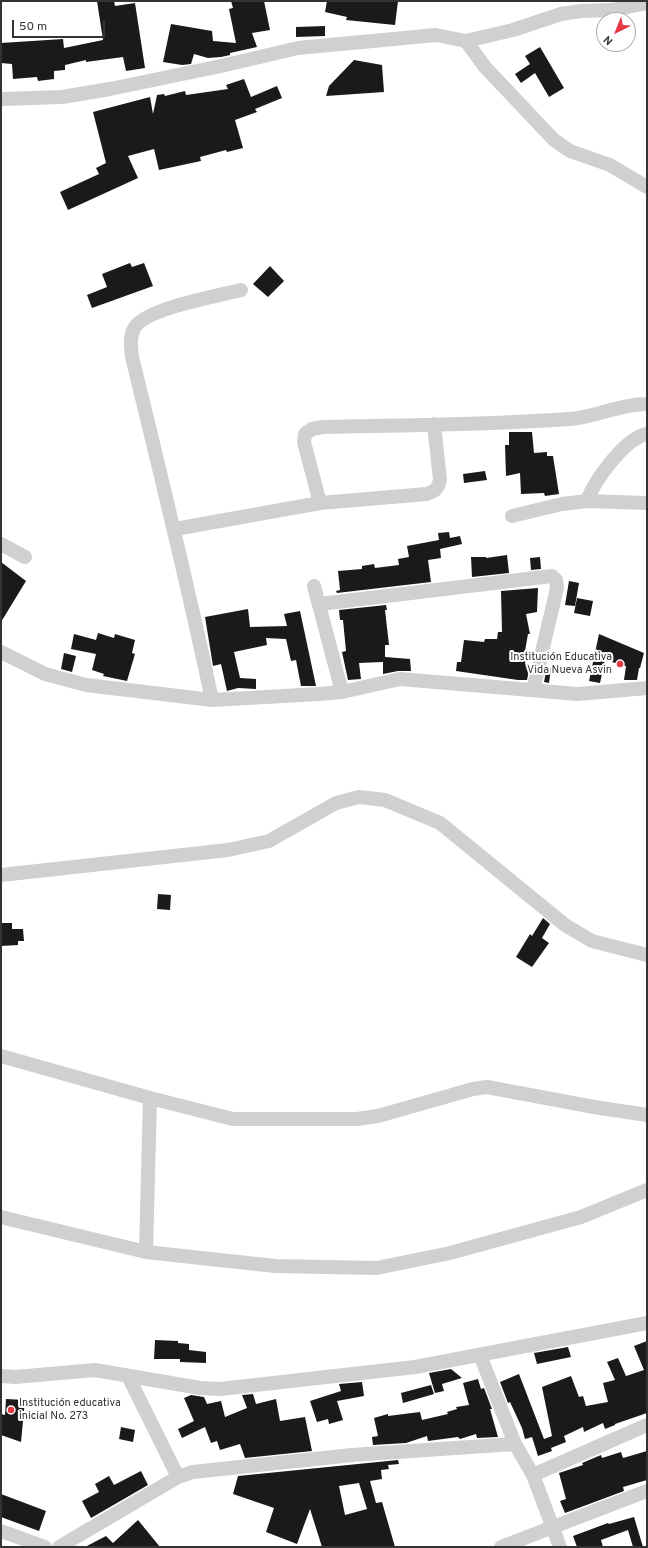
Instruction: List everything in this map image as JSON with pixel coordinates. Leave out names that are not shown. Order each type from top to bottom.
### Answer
[{"type":"street","points":[[1,99],[62,97],[103,90],[221,66],[298,48],[436,35],[466,41],[513,30],[561,14],[581,11],[612,10],[647,3]]},
{"type":"street","points":[[466,41],[485,67],[554,140],[570,151],[610,165],[647,187]]},
{"type":"street","points":[[212,700],[175,529],[132,357],[130,337],[135,326],[146,317],[162,310],[241,290]]},
{"type":"street","points":[[320,503],[304,442],[305,434],[312,429],[323,427],[572,419],[634,404],[647,404]]},
{"type":"street","points":[[175,529],[320,503],[427,494],[434,492],[439,487],[440,480],[434,424]]},
{"type":"street","points":[[587,501],[591,490],[625,447],[642,435],[647,434]]},
{"type":"street","points":[[512,516],[562,504],[587,501],[647,503]]},
{"type":"street","points":[[1,544],[25,557]]},
{"type":"street","points":[[320,604],[552,576],[556,580],[557,588],[533,690]]},
{"type":"street","points":[[314,586],[320,604],[342,692]]},
{"type":"street","points":[[1,652],[45,674],[86,685],[212,700],[239,700],[342,692],[400,679],[578,694],[647,688]]},
{"type":"street","points":[[1,875],[228,850],[269,841],[336,803],[359,797],[386,800],[440,823],[566,925],[592,941],[647,955]]},
{"type":"street","points":[[1,1056],[150,1098],[233,1119],[357,1119],[378,1116],[473,1089],[486,1087],[647,1115]]},
{"type":"street","points":[[146,1252],[150,1098]]},
{"type":"street","points":[[1,1217],[146,1252],[275,1266],[377,1268],[450,1253],[581,1217],[647,1190]]},
{"type":"street","points":[[1,1376],[15,1377],[95,1370],[200,1388],[220,1389],[415,1367],[647,1324]]},
{"type":"street","points":[[480,1355],[515,1444],[533,1475],[560,1547]]},
{"type":"street","points":[[128,1376],[178,1477]]},
{"type":"street","points":[[533,1475],[647,1425]]},
{"type":"street","points":[[59,1547],[178,1477],[193,1472],[352,1455],[515,1444]]},
{"type":"street","points":[[501,1547],[647,1491]]},
{"type":"street","points":[[1,1531],[45,1547]]},
{"type":"building","points":[[97,1],[114,1],[115,6],[135,3],[145,68],[126,71],[123,57],[86,62],[86,60],[65,65],[65,70],[54,71],[54,79],[38,81],[37,77],[13,79],[12,64],[1,63],[1,43],[63,39],[64,48],[103,40]]},
{"type":"building","points":[[231,1],[264,1],[270,30],[252,33],[257,47],[230,53],[230,55],[221,57],[208,58],[194,54],[191,64],[182,65],[163,62],[171,24],[212,31],[213,41],[236,43],[229,9],[233,8]]},
{"type":"building","points":[[327,1],[398,1],[395,25],[346,20],[347,17],[325,12]]},
{"type":"building","points":[[325,26],[325,36],[296,37],[296,27]]},
{"type":"building","points":[[540,47],[564,88],[549,97],[535,73],[521,83],[515,74],[530,64],[525,56]]},
{"type":"building","points":[[354,60],[382,65],[384,92],[326,96],[329,86]]},
{"type":"building","points":[[244,79],[251,97],[277,86],[282,98],[255,109],[257,112],[235,120],[243,148],[227,152],[226,150],[200,157],[201,161],[159,170],[154,149],[128,156],[138,178],[68,210],[60,192],[99,174],[96,168],[106,163],[93,112],[150,97],[153,114],[157,95],[164,94],[165,96],[185,91],[186,95],[228,89],[226,85]]},
{"type":"building","points":[[130,263],[132,267],[144,263],[153,286],[92,308],[87,295],[107,287],[102,274]]},
{"type":"building","points":[[270,266],[284,281],[268,297],[253,284]]},
{"type":"building","points":[[509,432],[532,432],[534,453],[547,452],[547,456],[553,456],[559,494],[545,496],[544,493],[521,494],[520,473],[506,476],[505,445],[509,445]]},
{"type":"building","points":[[485,471],[487,480],[464,483],[463,474]]},
{"type":"building","points":[[449,532],[450,538],[460,536],[462,544],[440,549],[441,558],[428,560],[431,582],[337,593],[336,591],[340,590],[338,571],[362,569],[362,566],[374,564],[375,568],[399,565],[398,559],[409,557],[407,546],[439,540],[438,533]]},
{"type":"building","points":[[507,555],[509,573],[472,577],[471,557],[486,558]]},
{"type":"building","points":[[540,557],[541,569],[531,570],[530,558]]},
{"type":"building","points":[[1,562],[26,581],[1,622]]},
{"type":"building","points":[[569,581],[579,583],[575,606],[565,605]]},
{"type":"building","points":[[538,588],[537,612],[526,614],[530,634],[528,634],[525,651],[527,651],[525,664],[530,665],[527,680],[456,671],[457,662],[461,662],[464,640],[484,642],[485,639],[497,639],[498,632],[502,632],[501,591]]},
{"type":"building","points":[[577,598],[593,601],[590,616],[574,613]]},
{"type":"building","points":[[386,605],[387,610],[385,610],[389,645],[385,645],[385,657],[410,659],[411,671],[398,671],[383,674],[383,662],[359,663],[361,679],[348,680],[342,652],[346,651],[343,620],[340,620],[339,610]]},
{"type":"building","points":[[248,609],[250,627],[287,626],[284,614],[300,611],[316,686],[301,686],[296,660],[291,661],[286,639],[266,638],[267,645],[234,652],[240,678],[256,679],[256,689],[238,688],[227,691],[221,664],[213,666],[205,617]]},
{"type":"building","points":[[98,633],[114,638],[115,634],[135,640],[132,653],[135,654],[127,681],[103,676],[104,674],[92,670],[96,654],[71,649],[74,634],[96,640]]},
{"type":"building","points":[[599,634],[644,653],[637,680],[624,680],[626,666],[605,660],[600,683],[589,681]]},
{"type":"building","points":[[64,653],[76,656],[72,672],[61,669]]},
{"type":"building","points":[[547,667],[551,668],[549,683],[544,682]]},
{"type":"building","points":[[158,894],[171,895],[170,910],[157,909]]},
{"type":"building","points":[[543,918],[550,924],[542,938],[549,943],[532,967],[516,957],[530,934],[532,936]]},
{"type":"building","points":[[1,923],[12,923],[12,929],[23,929],[24,941],[18,941],[18,945],[1,946]]},
{"type":"building","points":[[155,1340],[178,1341],[178,1343],[189,1344],[189,1350],[206,1352],[206,1363],[180,1362],[180,1359],[154,1359]]},
{"type":"building","points":[[647,1341],[647,1413],[605,1429],[603,1423],[584,1432],[583,1427],[564,1436],[566,1442],[551,1448],[552,1451],[538,1456],[532,1437],[525,1439],[522,1428],[510,1402],[508,1403],[500,1382],[519,1374],[544,1439],[552,1436],[542,1387],[571,1376],[579,1397],[583,1396],[586,1406],[608,1402],[603,1383],[615,1380],[607,1362],[618,1358],[626,1376],[644,1370],[634,1346]]},
{"type":"building","points":[[568,1347],[571,1357],[537,1364],[534,1353]]},
{"type":"building","points":[[451,1369],[462,1378],[442,1384],[444,1391],[435,1393],[429,1373]]},
{"type":"building","points":[[478,1379],[481,1389],[484,1388],[492,1409],[490,1409],[498,1437],[477,1438],[476,1434],[460,1439],[458,1437],[428,1441],[427,1436],[406,1443],[373,1445],[372,1437],[378,1436],[374,1418],[388,1414],[388,1416],[420,1412],[422,1420],[448,1414],[447,1412],[457,1409],[456,1407],[469,1405],[463,1383]]},
{"type":"building","points":[[362,1382],[364,1396],[337,1401],[343,1420],[329,1424],[328,1419],[317,1422],[310,1401],[341,1391],[339,1384]]},
{"type":"building","points":[[431,1385],[434,1394],[403,1403],[401,1393]]},
{"type":"building","points":[[253,1394],[256,1404],[276,1399],[280,1421],[305,1417],[312,1451],[245,1458],[240,1444],[220,1450],[217,1441],[211,1443],[205,1427],[182,1438],[178,1429],[194,1421],[184,1398],[191,1395],[204,1397],[207,1404],[221,1401],[225,1417],[247,1408],[242,1395]]},
{"type":"building","points":[[6,1399],[25,1400],[21,1442],[1,1435],[1,1414],[5,1415]]},
{"type":"building","points":[[121,1427],[135,1430],[133,1442],[119,1439]]},
{"type":"building","points":[[647,1451],[647,1480],[623,1487],[624,1491],[565,1513],[560,1501],[566,1499],[559,1473],[583,1465],[582,1463],[601,1455],[602,1458],[621,1452],[623,1458]]},
{"type":"building","points":[[398,1460],[399,1464],[388,1465],[389,1469],[381,1470],[382,1479],[370,1481],[376,1503],[382,1502],[395,1547],[322,1547],[310,1509],[297,1544],[266,1532],[274,1508],[233,1494],[238,1476]],"holes":[[[359,1483],[367,1509],[345,1515],[339,1486]]]},
{"type":"building","points":[[141,1471],[148,1485],[91,1518],[82,1501],[99,1492],[95,1484],[109,1476],[114,1485]]},
{"type":"building","points":[[1,1494],[46,1511],[39,1531],[1,1517]]},
{"type":"building","points":[[634,1517],[643,1547],[633,1547],[628,1530],[601,1540],[603,1547],[577,1547],[573,1536],[608,1523]]},
{"type":"building","points":[[138,1520],[160,1547],[85,1547],[106,1536],[113,1543]]},
{"type":"place","name":"Institución Educativa Vida Nueva Asvin","points":[[620,664]]},
{"type":"place","name":"Institución educativa inicial No. 273","points":[[11,1410]]}]
